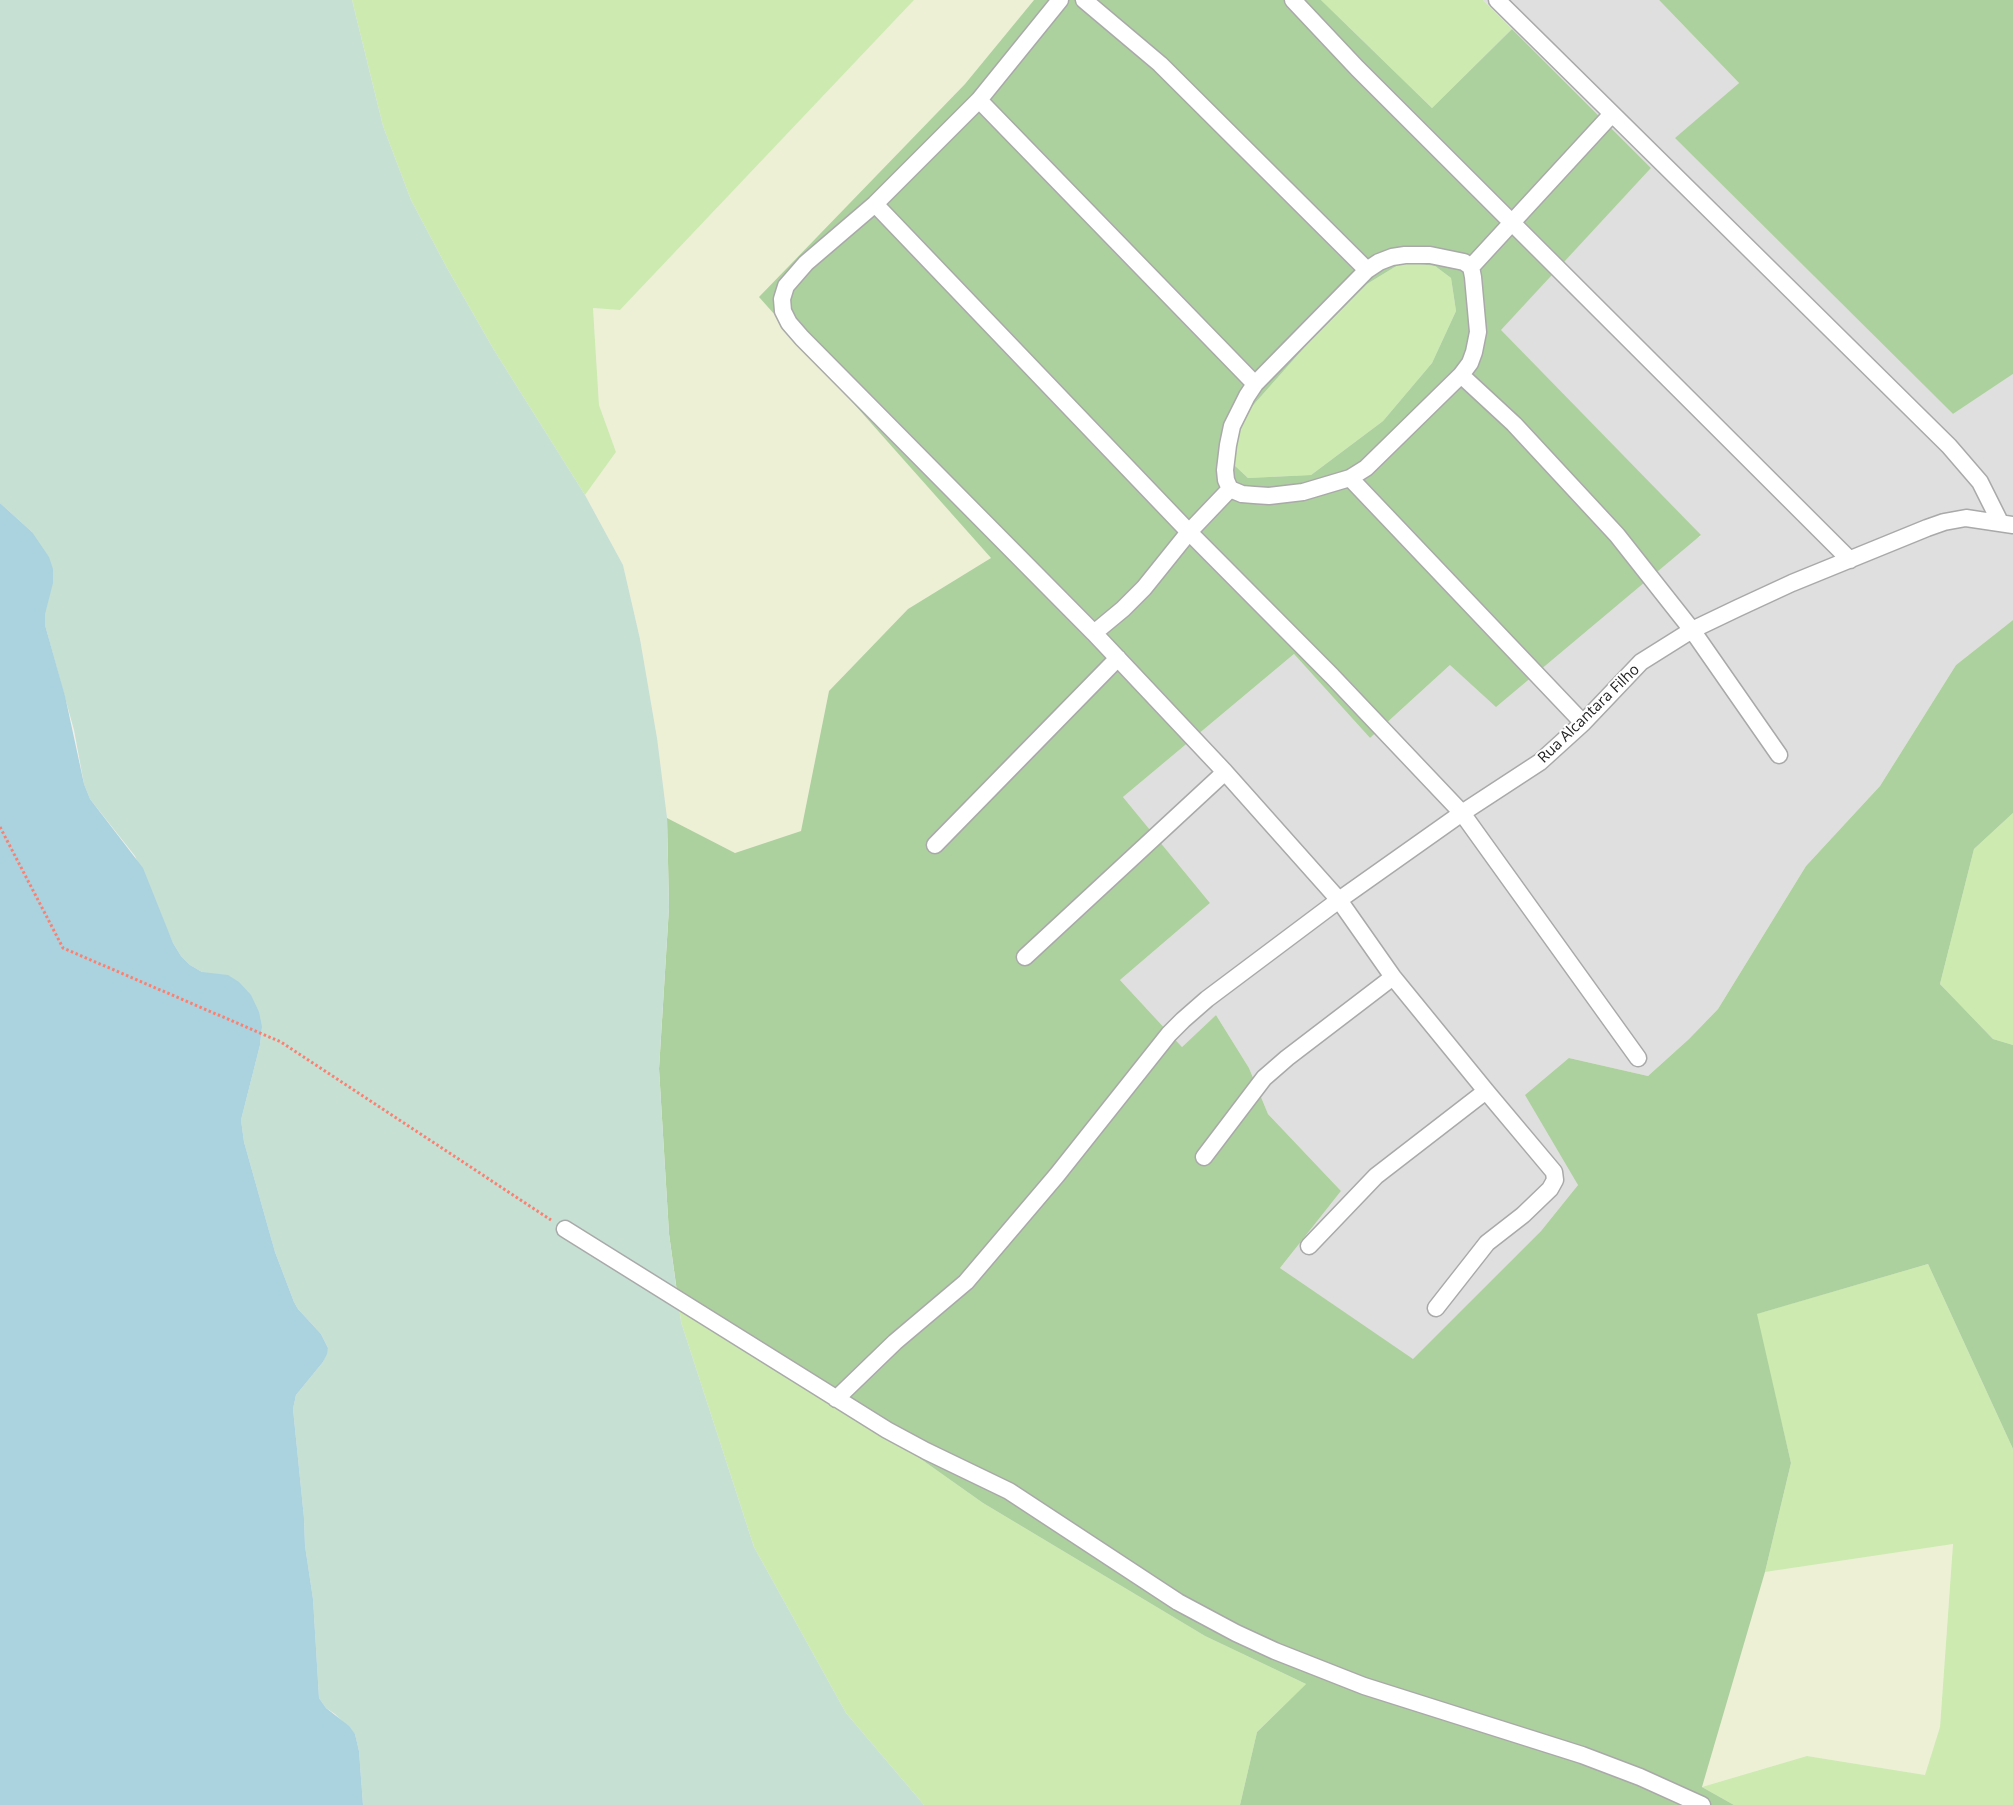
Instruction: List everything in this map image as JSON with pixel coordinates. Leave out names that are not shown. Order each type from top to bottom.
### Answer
[{"type":"street","points":[[1060,0],[979,100],[875,204],[801,268],[786,286],[782,299],[783,311],[789,323],[802,338],[1094,633],[1225,772],[1339,900],[1393,977],[1486,1092],[1554,1172],[1555,1180],[1550,1189],[1523,1215],[1487,1243],[1436,1308]]},
{"type":"street","points":[[1084,0],[1160,64],[1367,270]]},
{"type":"street","points":[[1293,0],[1357,68],[1850,560]]},
{"type":"street","points":[[1497,0],[1611,115],[1949,446],[1980,482],[2007,523]]},
{"type":"street","points":[[979,100],[1255,384]]},
{"type":"street","points":[[1471,267],[1611,115]]},
{"type":"street","points":[[875,204],[1189,532],[1332,676],[1462,814],[1638,1058]]},
{"type":"street","points":[[1405,255],[1430,255],[1464,262],[1471,267],[1478,332],[1470,363],[1461,375],[1366,468],[1350,478],[1303,492],[1269,496],[1242,494],[1230,489],[1226,480],[1225,470],[1232,426],[1239,409],[1255,384],[1367,270],[1379,262],[1405,255]]},
{"type":"street","points":[[1461,375],[1514,424],[1617,535],[1692,630],[1779,755]]},
{"type":"street","points":[[1350,478],[1583,723]]},
{"type":"street","points":[[1094,633],[1123,609],[1144,588],[1189,532],[1230,489]]},
{"type":"street","name":"Rua Alcantara Filho","points":[[836,1399],[895,1342],[966,1282],[1057,1176],[1169,1034],[1207,999],[1339,900],[1540,762],[1583,723],[1641,662],[1692,630],[1792,583],[1944,522],[1966,518],[2007,523]]},
{"type":"street","points":[[935,845],[1118,658]]},
{"type":"street","points":[[1025,956],[1225,772]]},
{"type":"street","points":[[1204,1157],[1264,1078],[1294,1052],[1393,977]]},
{"type":"street","points":[[1308,1246],[1376,1176],[1486,1092]]},
{"type":"street","points":[[564,1229],[836,1399],[906,1441],[1010,1491],[1178,1602],[1236,1633],[1275,1651],[1364,1686],[1582,1756],[1640,1777],[1702,1805]]},
{"type":"path","points":[[0,828],[63,948],[281,1042],[564,1229]]},
{"type":"shaded area","points":[[1483,0],[1659,0],[1739,83],[1676,138],[1953,414],[2013,374],[2013,620],[1956,665],[1880,786],[1806,866],[1718,1009],[1689,1039],[1648,1076],[1569,1058],[1578,1185],[1541,1231],[1413,1360],[1280,1268],[1341,1191],[1268,1114],[1249,1068],[1216,1015],[1182,1047],[1120,980],[1210,903],[1123,797],[1294,654],[1370,738],[1450,665],[1701,536],[1500,330],[1651,168]]},
{"type":"green space","points":[[0,0],[352,0],[383,126],[411,200],[494,350],[585,495],[623,565],[640,639],[657,738],[667,818],[669,907],[659,1069],[669,1234],[681,1322],[754,1547],[846,1713],[924,1805],[363,1805],[359,1751],[355,1734],[335,1714],[326,1708],[319,1698],[313,1599],[305,1546],[293,1409],[296,1395],[323,1362],[328,1348],[321,1334],[294,1302],[275,1252],[244,1142],[241,1120],[260,1045],[262,1027],[202,972],[190,965],[181,956],[173,943],[135,856],[90,799],[84,784],[74,730],[45,625],[45,614],[32,532],[0,503]]},
{"type":"green space","points":[[352,0],[914,0],[620,310],[593,308],[599,405],[616,452],[585,495],[494,350],[411,200],[383,126]]},
{"type":"green space","points":[[914,0],[1034,0],[965,84],[760,297],[991,558],[908,609],[829,691],[801,831],[735,853],[667,818],[657,738],[640,639],[623,565],[585,495],[616,452],[599,405],[593,308],[620,310]]},
{"type":"green space","points":[[1034,0],[1321,0],[1432,108],[1512,29],[1651,168],[1501,330],[1701,535],[1496,707],[1450,665],[1370,738],[1294,654],[1123,797],[1210,903],[1120,980],[1182,1047],[1216,1015],[1249,1068],[1268,1114],[1341,1191],[1280,1268],[1413,1359],[1541,1231],[1578,1185],[1525,1095],[1569,1058],[1648,1076],[1689,1039],[1718,1009],[1806,866],[1880,786],[1956,665],[2013,620],[2013,813],[1974,849],[1940,984],[1993,1039],[2013,1045],[2013,1449],[1928,1264],[1757,1314],[1791,1463],[1765,1572],[1702,1787],[1734,1805],[1240,1805],[1257,1732],[1306,1684],[1205,1636],[983,1503],[836,1399],[679,1306],[669,1234],[659,1069],[669,907],[667,818],[735,853],[801,831],[829,691],[908,609],[991,558],[759,297],[965,84]],"holes":[[[1403,262],[1435,266],[1451,278],[1456,311],[1432,363],[1383,421],[1311,475],[1248,478],[1232,463],[1235,444],[1248,411],[1310,341],[1367,284]]]},
{"type":"green space","points":[[1321,0],[1483,0],[1512,29],[1432,108]]},
{"type":"green space","points":[[1659,0],[2013,0],[2013,374],[1953,414],[1675,138],[1739,83]]},
{"type":"green space","points":[[1403,262],[1435,266],[1451,278],[1456,311],[1432,363],[1383,421],[1311,475],[1248,478],[1232,463],[1235,444],[1248,411],[1310,341],[1367,284]]},
{"type":"green space","points":[[2013,813],[2013,1045],[1993,1039],[1940,984],[1974,849]]},
{"type":"green space","points":[[1928,1264],[2013,1449],[2013,1805],[1734,1805],[1702,1787],[1807,1756],[1925,1775],[1940,1727],[1953,1544],[1765,1572],[1791,1463],[1756,1314]]},
{"type":"green space","points":[[679,1306],[836,1399],[983,1503],[1205,1636],[1306,1684],[1257,1732],[1240,1805],[924,1805],[846,1713],[754,1547],[681,1322]]},
{"type":"green space","points":[[1953,1543],[1940,1727],[1925,1775],[1807,1756],[1702,1787],[1765,1572]]},
{"type":"water","points":[[0,503],[32,532],[49,557],[53,569],[53,583],[45,614],[45,625],[65,696],[84,784],[90,799],[143,868],[173,943],[181,956],[190,965],[202,972],[228,975],[239,982],[251,995],[259,1012],[262,1027],[260,1045],[241,1120],[244,1142],[275,1252],[294,1302],[321,1334],[328,1348],[323,1362],[296,1395],[293,1409],[305,1546],[313,1599],[319,1698],[326,1708],[349,1726],[355,1734],[359,1751],[363,1805],[0,1805]]}]
